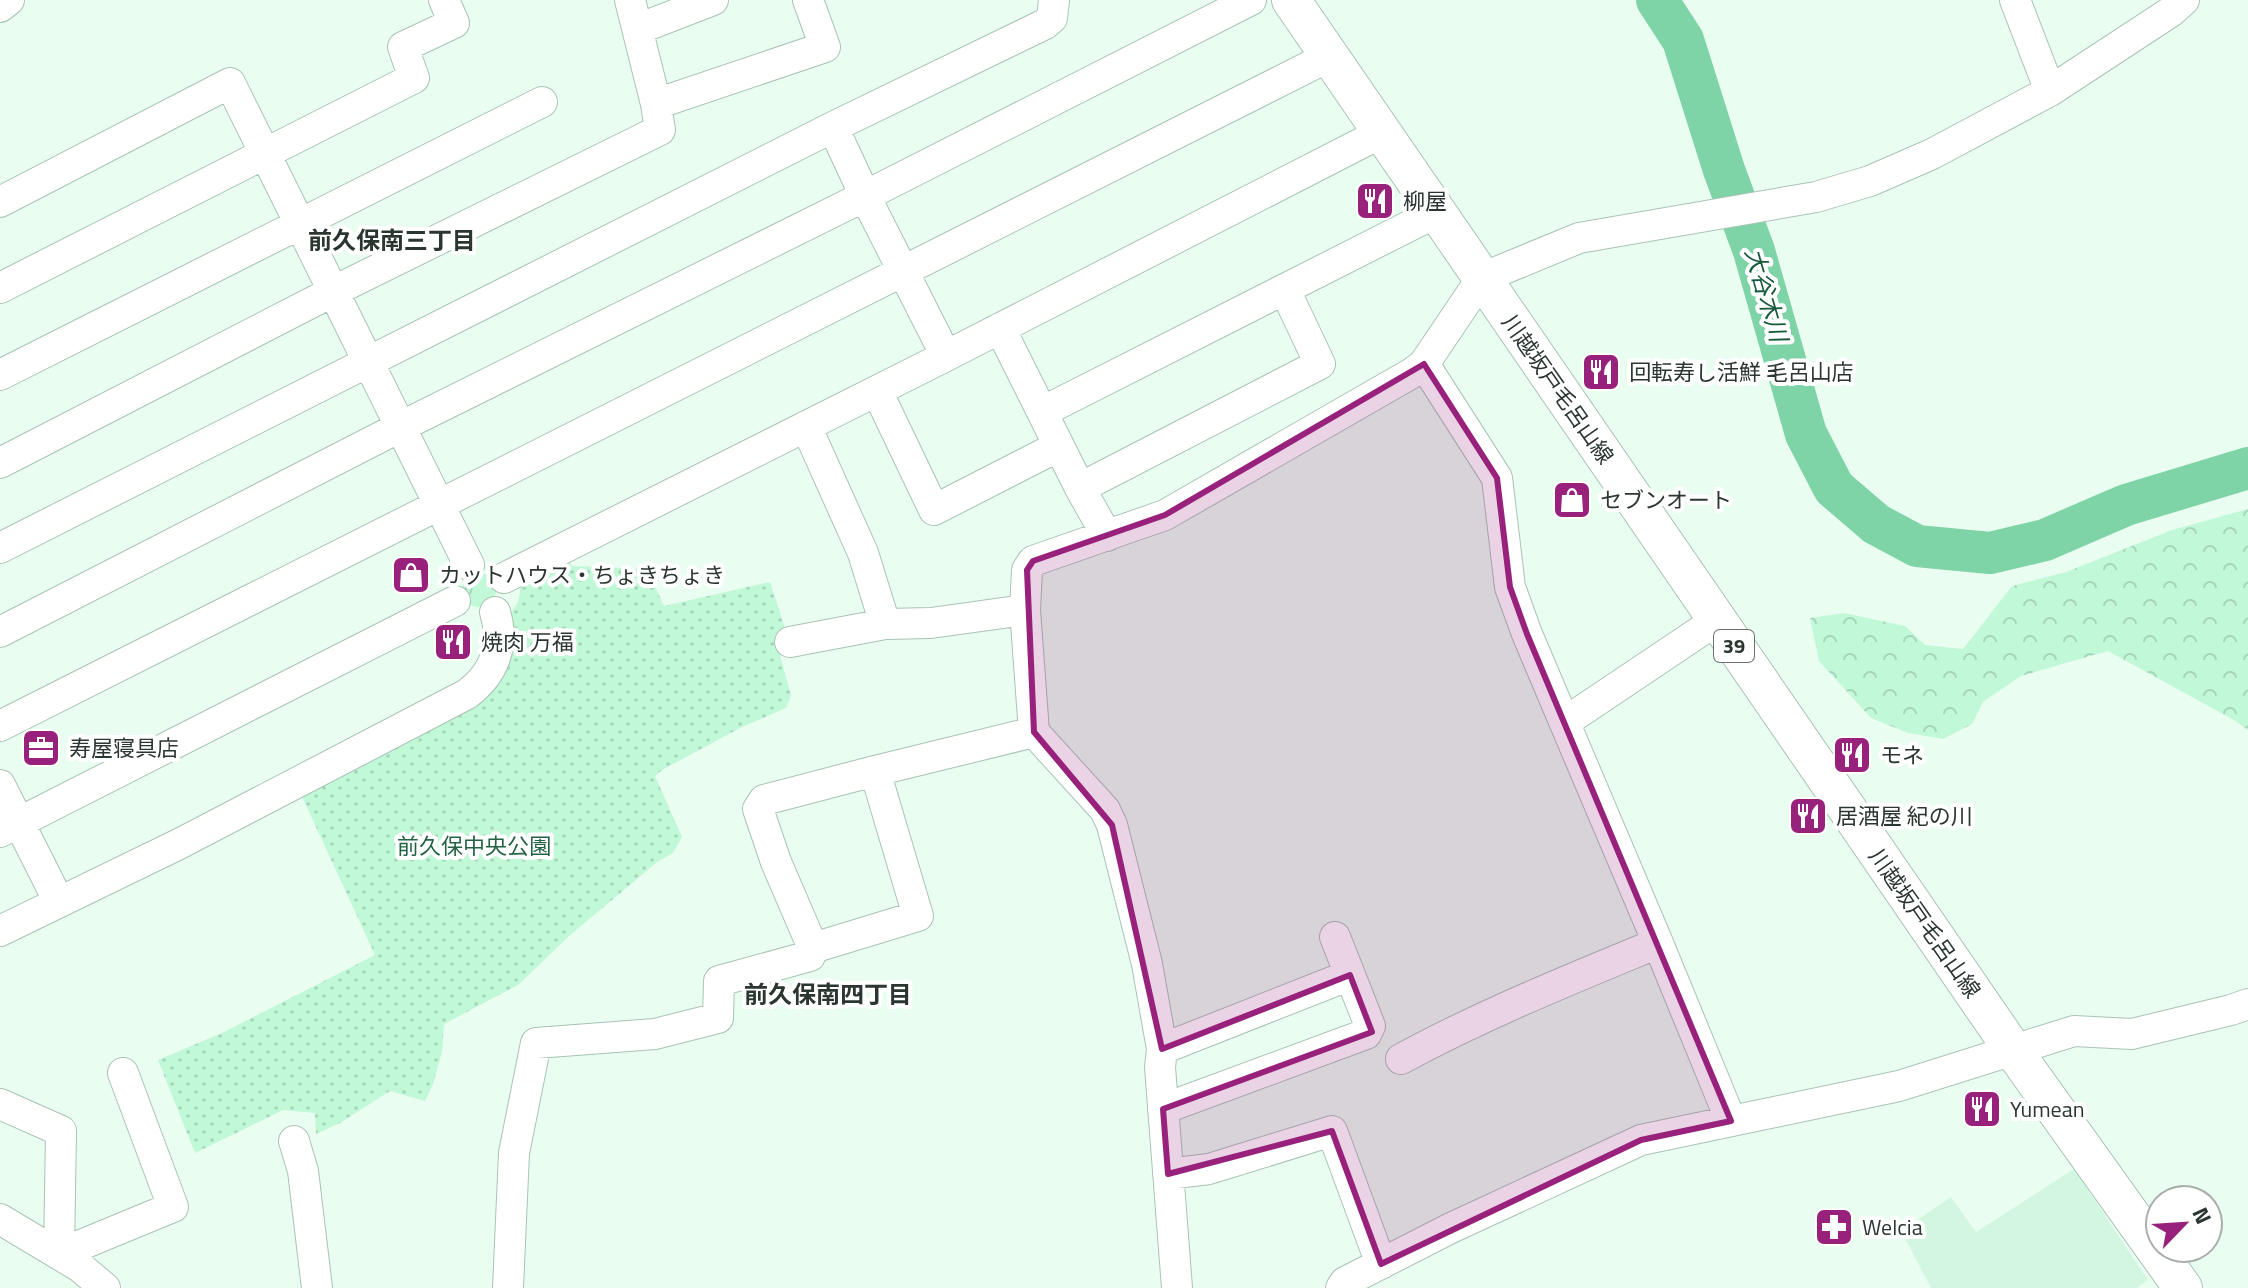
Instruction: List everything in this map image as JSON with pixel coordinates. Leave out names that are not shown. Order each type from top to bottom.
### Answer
[{"type":"main road","name":"川越坂戸毛呂山線","points":[[1291,0],[2013,1050],[2183,1288]]},
{"type":"street","points":[[0,7],[9,0]]},
{"type":"street","points":[[0,288],[414,78],[403,47],[454,23],[444,0]]},
{"type":"street","points":[[0,463],[334,291],[660,130],[630,0]]},
{"type":"street","points":[[638,29],[713,0]]},
{"type":"street","points":[[656,104],[825,47],[808,0]]},
{"type":"street","points":[[0,548],[833,127],[1045,24],[1052,18],[1054,0]]},
{"type":"street","points":[[0,632],[400,427],[1251,0]]},
{"type":"street","points":[[2015,0],[2050,91]]},
{"type":"street","points":[[1177,1288],[1160,1067],[1162,1049],[1147,964],[1112,825],[1105,810],[1034,732],[1025,610],[1027,570],[1033,561],[1165,515],[1412,373],[1424,364],[1482,278],[1579,238],[1816,197],[1870,181],[1932,154],[2050,91],[2184,0]]},
{"type":"street","points":[[0,726],[1330,56]]},
{"type":"street","points":[[0,202],[230,83],[469,565]]},
{"type":"street","points":[[0,375],[542,102]]},
{"type":"street","points":[[833,127],[946,356]]},
{"type":"street","points":[[504,578],[1381,133]]},
{"type":"street","points":[[1042,412],[1437,212]]},
{"type":"street","points":[[1080,488],[1320,364],[1285,290]]},
{"type":"street","points":[[1000,328],[1107,536]]},
{"type":"street","points":[[1424,364],[1497,478],[1510,587],[1527,634],[1731,1121]]},
{"type":"street","points":[[877,391],[934,510],[1059,446]]},
{"type":"street","points":[[806,426],[863,553],[885,624]]},
{"type":"street","points":[[480,562],[490,565],[504,578],[508,589],[506,599],[495,612],[475,617],[467,614],[455,601],[453,583],[462,569],[469,565],[480,562]]},
{"type":"street","points":[[9,827],[455,601]]},
{"type":"street","points":[[790,642],[885,624],[931,623],[1025,610]]},
{"type":"street","points":[[0,931],[179,844],[467,694],[478,686],[494,661],[500,643],[500,627],[495,612]]},
{"type":"street","points":[[1565,722],[1717,620]]},
{"type":"street","points":[[508,1288],[514,1153],[536,1043],[655,1034],[718,1018],[719,981],[810,956],[813,948],[776,862],[758,809],[764,800],[1034,732]]},
{"type":"street","points":[[813,948],[918,916],[875,771]]},
{"type":"street","points":[[0,785],[9,827],[59,902]]},
{"type":"street","points":[[1163,1109],[1366,1034],[1370,1026],[1335,937]]},
{"type":"street","points":[[1401,1059],[1510,1004],[1658,943]]},
{"type":"street","points":[[1162,1049],[1350,975]]},
{"type":"street","points":[[1341,1288],[1345,1282],[1451,1228],[1641,1140],[1899,1086],[2074,1031],[2132,1034],[2248,1004]]},
{"type":"street","points":[[59,1254],[173,1207],[123,1073]]},
{"type":"street","points":[[0,1104],[61,1131],[59,1254]]},
{"type":"street","points":[[1168,1174],[1209,1169],[1332,1131],[1381,1264]]},
{"type":"street","points":[[294,1141],[303,1171],[317,1288]]},
{"type":"street","points":[[0,1219],[80,1267],[105,1288]]},
{"type":"highlighted area","points":[[1424,364],[1497,478],[1510,587],[1527,634],[1731,1121],[1641,1140],[1381,1264],[1332,1131],[1168,1174],[1163,1109],[1372,1032],[1350,975],[1162,1049],[1112,825],[1034,732],[1027,570],[1033,561],[1165,515]]},
{"type":"shaded area","points":[[2074,1169],[2148,1280],[2137,1288],[1931,1288],[1901,1231],[1951,1197],[1976,1232]]},
{"type":"green space","points":[[2248,509],[2248,730],[2108,651],[2021,676],[1983,702],[1972,724],[1943,739],[1908,733],[1871,718],[1819,661],[1810,618],[1844,613],[1905,626],[1925,645],[1963,649],[2012,586],[2066,572],[2172,530]]},
{"type":"green space","name":"前久保中央公園","points":[[566,556],[572,566],[647,569],[664,606],[770,582],[786,631],[779,652],[791,695],[786,708],[740,728],[655,776],[682,837],[673,853],[657,862],[568,937],[518,985],[444,1024],[442,1052],[425,1101],[390,1091],[340,1123],[316,1134],[315,1113],[283,1110],[195,1153],[158,1060],[222,1033],[375,955],[299,790],[481,694],[507,619],[518,602],[518,580]]},
{"type":"green space","points":[[479,573],[491,578],[496,590],[491,602],[479,607],[467,602],[462,590],[467,578]]},
{"type":"waterway","name":"大谷木川","points":[[1657,0],[1683,40],[1724,170],[1754,251],[1806,434],[1834,488],[1876,524],[1917,546],[1990,553],[2045,540],[2126,505],[2248,468]]},
{"type":"place","name":"柳屋","points":[[1375,201]]},
{"type":"place","name":"回転寿し活鮮 毛呂山店","points":[[1601,372]]},
{"type":"place","name":"セブンオート","points":[[1572,500]]},
{"type":"place","name":"カットハウス・ちょきちょき","points":[[411,575]]},
{"type":"place","name":"焼肉 万福","points":[[453,642]]},
{"type":"place","name":"寿屋寝具店","points":[[41,748]]},
{"type":"place","name":"モネ","points":[[1852,755]]},
{"type":"place","name":"居酒屋 紀の川","points":[[1808,816]]},
{"type":"place","name":"Yumean","points":[[1982,1109]]},
{"type":"place","name":"Welcia","points":[[1834,1227]]},
{"type":"district","name":"前久保南三丁目","points":[[392,241]]},
{"type":"district","name":"前久保南四丁目","points":[[828,995]]}]
